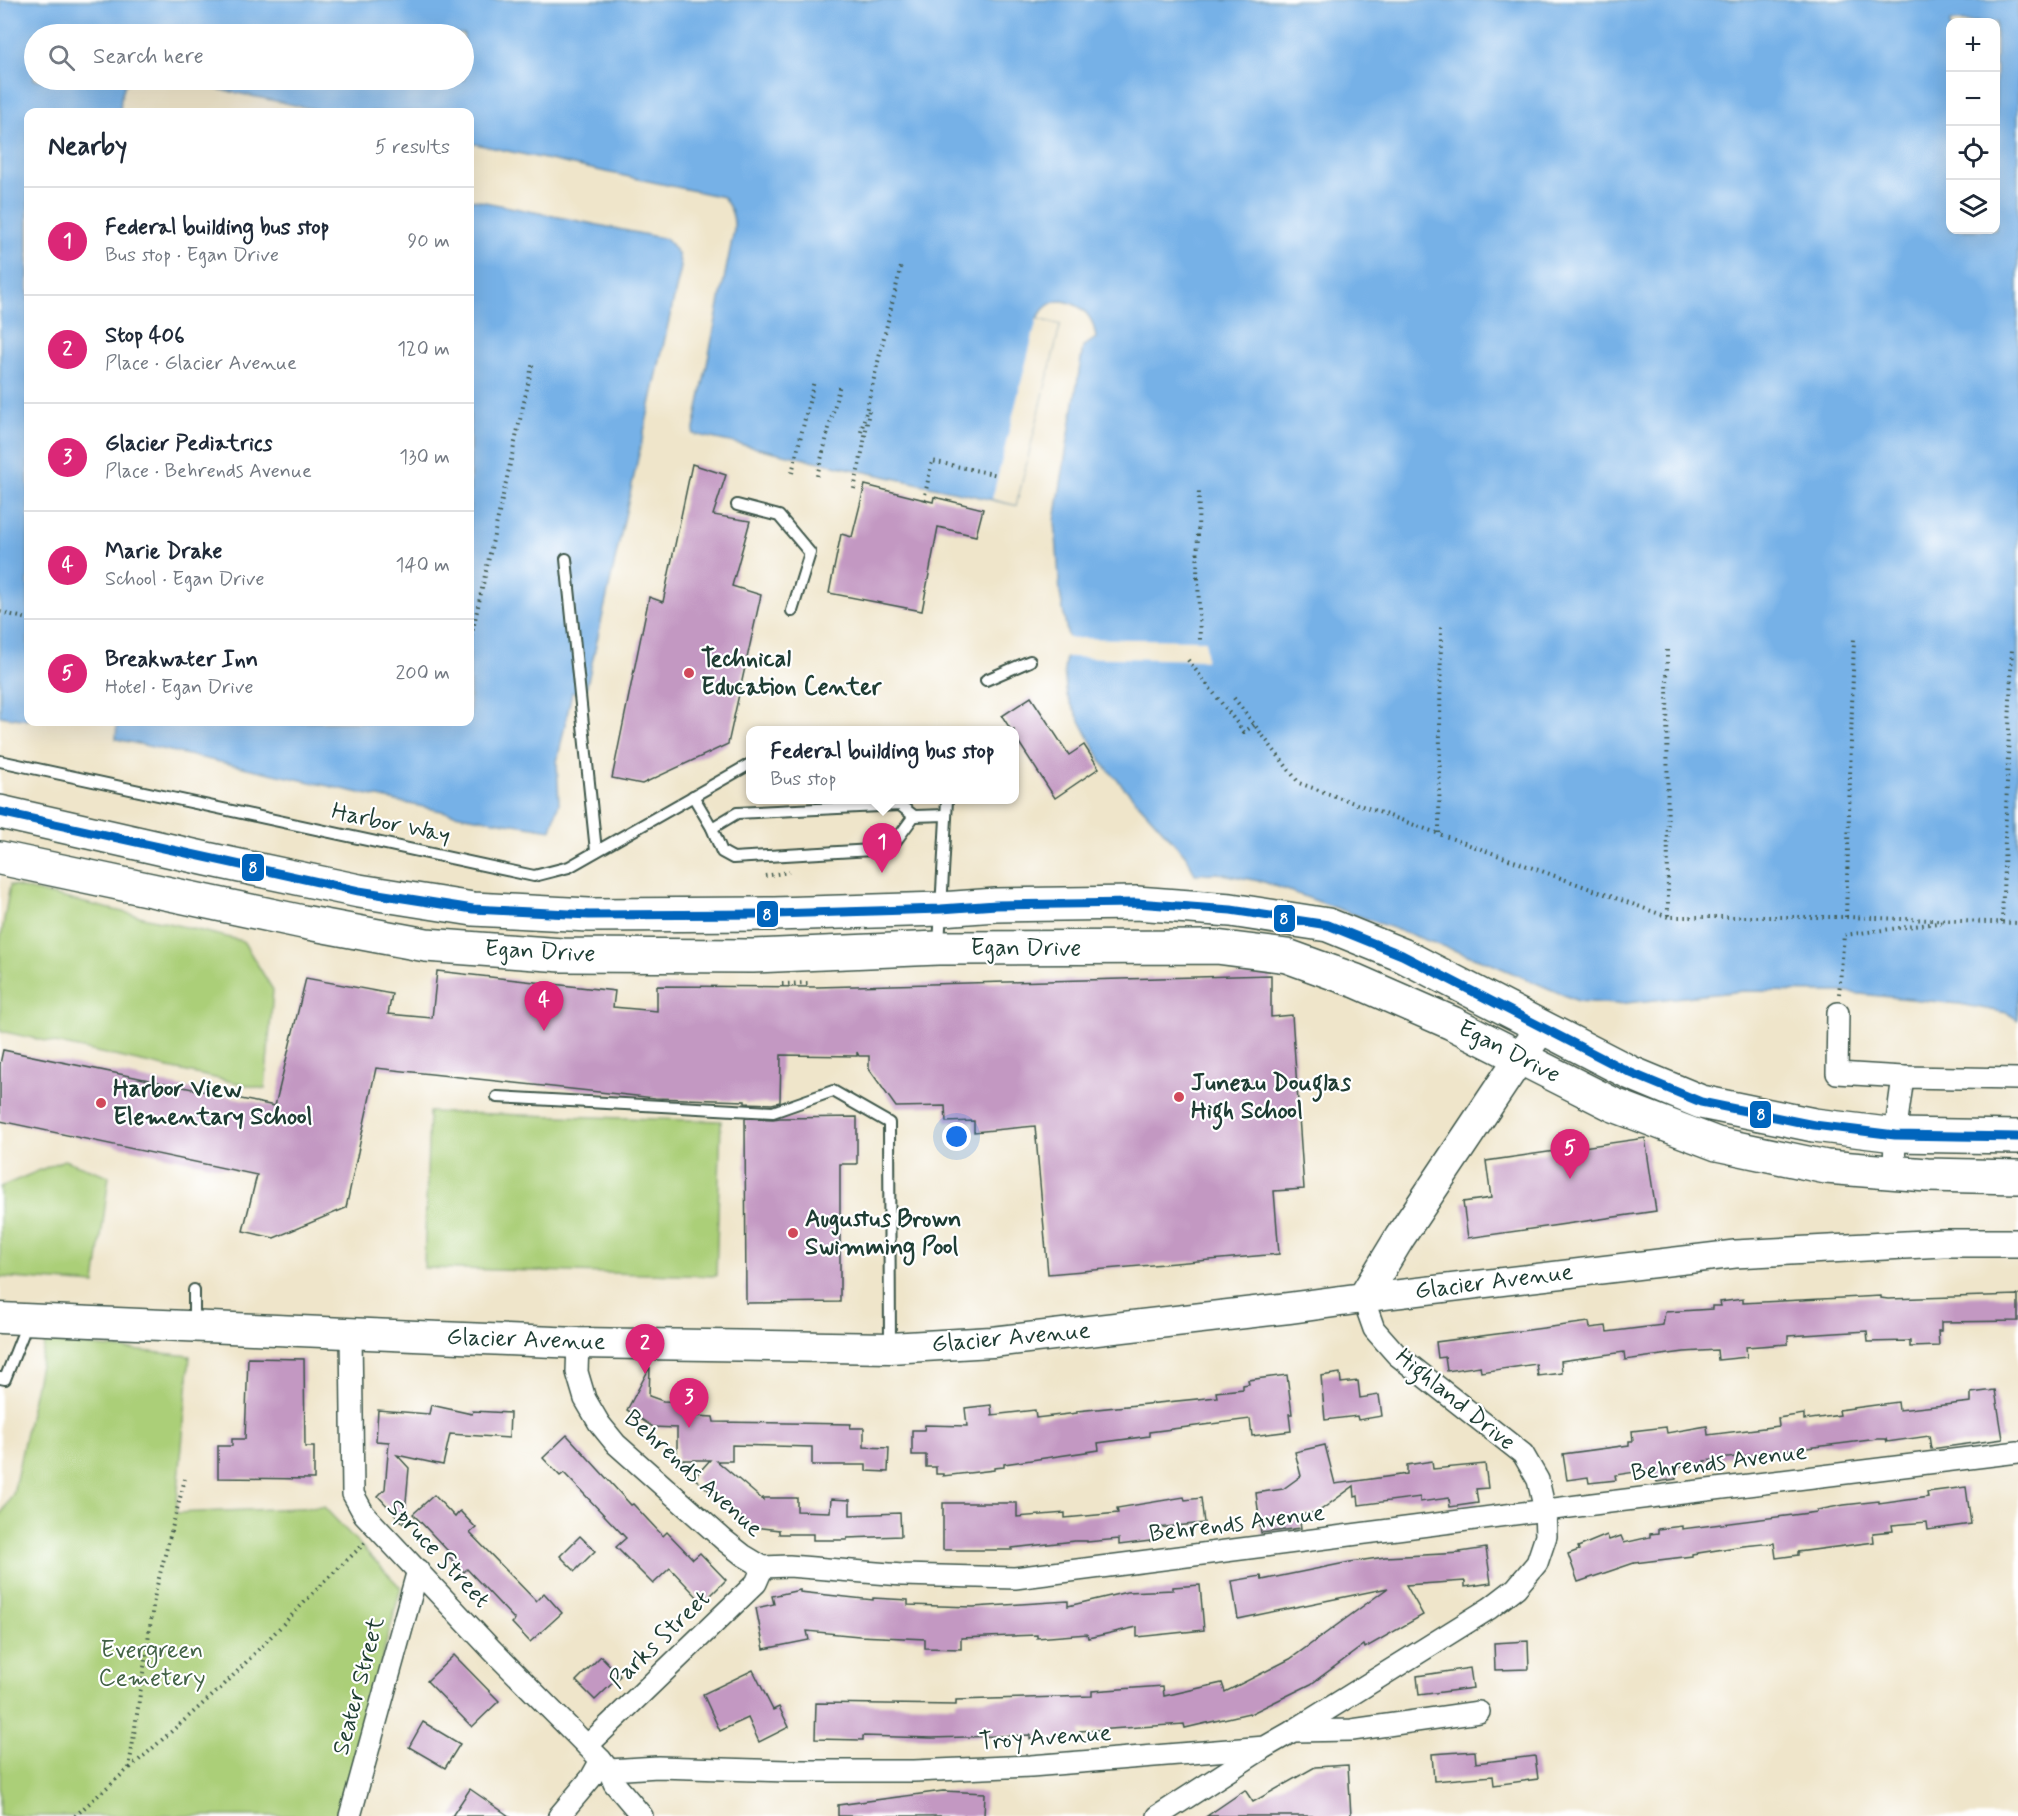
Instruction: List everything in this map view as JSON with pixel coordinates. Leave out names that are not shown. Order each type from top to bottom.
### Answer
[{"type":"highway","name":"Egan Drive","points":[[0,812],[324,884],[473,909],[600,915],[774,914],[996,905],[1136,903],[1231,910],[1328,925],[1402,955],[1541,1029],[1631,1073],[1701,1102],[1814,1125],[1895,1135],[2018,1137]]},
{"type":"highway","name":"Egan Drive","points":[[0,858],[303,922],[426,945],[562,955],[610,956],[753,956],[938,948],[1216,947],[1287,956],[1356,981],[1452,1023],[1614,1105],[1717,1144],[1826,1167],[1894,1173],[2018,1177]]},
{"type":"main road","points":[[1363,1298],[1400,1237],[1541,1029]]},
{"type":"main road","name":"Glacier Avenue","points":[[0,1318],[578,1343],[890,1348],[1002,1341],[1363,1298]]},
{"type":"street","points":[[1838,1013],[1837,1073],[1903,1077],[2018,1079]]},
{"type":"street","points":[[1894,1173],[1895,1135],[1903,1077]]},
{"type":"street","name":"Glacier Avenue","points":[[1363,1298],[1735,1254],[1943,1243],[2018,1243]]},
{"type":"street","name":"Highland Drive","points":[[1293,1731],[1490,1608],[1516,1588],[1537,1563],[1546,1536],[1545,1510],[1538,1480],[1523,1454],[1397,1355],[1374,1329],[1363,1298]]},
{"type":"street","name":"Spruce Street","points":[[351,1334],[353,1494],[364,1514],[599,1759],[614,1783],[642,1816]]},
{"type":"street","name":"Behrends Avenue","points":[[578,1343],[577,1372],[585,1399],[599,1423],[616,1444],[724,1540],[742,1555],[763,1567],[789,1566],[902,1575],[1015,1578],[2018,1452]]},
{"type":"street","name":"Parks Street","points":[[560,1816],[591,1778],[599,1759],[756,1583],[763,1567]]},
{"type":"street","name":"Seater Street","points":[[350,1816],[418,1570]]},
{"type":"street","name":"Troy Avenue","points":[[599,1759],[658,1767],[777,1771],[914,1771],[1031,1766],[1265,1747],[1293,1731],[1352,1730],[1479,1712]]},
{"type":"street","points":[[1158,1816],[1265,1747]]},
{"type":"lane","points":[[737,505],[778,516],[810,554],[792,611]]},
{"type":"lane","points":[[566,559],[596,850]]},
{"type":"lane","points":[[986,680],[1030,661]]},
{"type":"lane","name":"Harbor Way","points":[[0,761],[534,876],[569,867],[746,766]]},
{"type":"lane","points":[[693,796],[712,828],[722,852],[733,858],[890,849],[914,816]]},
{"type":"lane","points":[[938,948],[947,804]]},
{"type":"lane","points":[[712,828],[736,813],[900,805],[914,816],[946,815]]},
{"type":"lane","points":[[496,1096],[773,1112],[832,1091],[889,1123],[890,1348]]},
{"type":"lane","points":[[194,1290],[194,1325]]},
{"type":"lane","points":[[0,1378],[5,1379],[30,1318]]},
{"type":"path","points":[[861,432],[901,267]]},
{"type":"path","points":[[474,624],[533,362]]},
{"type":"path","points":[[792,473],[814,381]]},
{"type":"path","points":[[817,476],[840,384]]},
{"type":"path","points":[[854,489],[863,448],[872,386]]},
{"type":"path","points":[[924,500],[932,461],[998,475]]},
{"type":"path","points":[[1197,578],[1199,488]]},
{"type":"path","points":[[1198,558],[1200,640]]},
{"type":"path","points":[[0,612],[24,618]]},
{"type":"path","points":[[1439,833],[1441,627]]},
{"type":"path","points":[[1846,917],[1854,637]]},
{"type":"path","points":[[2002,922],[2012,647]]},
{"type":"path","points":[[1667,650],[1668,917]]},
{"type":"path","points":[[1188,660],[1244,732],[1254,725]]},
{"type":"path","points":[[1234,698],[1299,783],[1668,917],[1846,917],[2018,923]]},
{"type":"path","points":[[1838,1013],[1844,934],[1961,921]]},
{"type":"path","points":[[782,984],[816,982]]},
{"type":"path","points":[[129,1768],[155,1593],[185,1479]]},
{"type":"path","points":[[75,1816],[222,1687],[378,1530]]},
{"type":"green space","points":[[10,885],[243,941],[273,990],[265,1089],[0,1031],[0,943]]},
{"type":"green space","points":[[429,1112],[721,1121],[716,1276],[424,1268]]},
{"type":"green space","points":[[64,1160],[109,1176],[95,1284],[0,1277],[0,1187]]},
{"type":"green space","name":"Evergreen Cemetery","points":[[45,1341],[190,1356],[176,1513],[324,1507],[401,1588],[339,1816],[0,1816],[0,1516],[13,1494]]},
{"type":"water","points":[[0,0],[2018,0],[2018,1020],[2007,1013],[1960,1004],[1840,992],[1743,991],[1616,1004],[1578,1001],[1487,962],[1264,882],[1217,873],[1195,874],[1187,857],[1103,764],[1067,696],[1064,671],[1068,638],[1060,593],[1055,521],[1083,347],[1096,338],[1092,322],[1083,310],[1071,303],[1058,301],[1046,307],[1037,319],[1060,325],[1016,505],[693,434],[734,230],[732,212],[723,197],[474,144],[474,108],[309,108],[222,90],[474,90],[474,24],[24,24],[24,90],[123,90],[120,108],[24,108],[24,719],[0,716]]},
{"type":"water","points":[[474,200],[667,239],[678,254],[681,267],[585,694],[572,692],[557,762],[559,803],[551,830],[464,816],[116,739],[117,726],[474,726]]},
{"type":"pier","points":[[1037,319],[1060,325],[1016,505],[992,499]]},
{"type":"pier","points":[[1065,634],[1069,638],[1206,640],[1206,660],[1066,657],[1062,659]]},
{"type":"building","name":"Technical Education Center","points":[[692,464],[726,475],[713,515],[750,521],[732,586],[761,595],[728,744],[642,784],[612,778],[649,597],[663,602]]},
{"type":"building","points":[[865,485],[933,502],[934,497],[983,509],[976,536],[938,527],[922,611],[829,593],[841,534],[852,537]]},
{"type":"building","points":[[1031,697],[1069,755],[1084,745],[1099,768],[1055,798],[1019,743],[1019,726],[1008,726],[1002,716]]},
{"type":"building","points":[[437,971],[615,991],[613,1007],[657,1011],[657,986],[817,987],[1271,975],[1271,1017],[1292,1015],[1304,1189],[1274,1191],[1279,1254],[1048,1274],[1035,1126],[974,1132],[974,1121],[946,1122],[945,1106],[896,1107],[869,1069],[869,1056],[859,1056],[857,1052],[857,1056],[781,1055],[780,1102],[772,1104],[655,1098],[376,1068],[346,1208],[274,1238],[243,1231],[257,1175],[0,1121],[0,1064],[3,1050],[275,1106],[306,978],[392,994],[388,1014],[432,1018]]},
{"type":"building","name":"Augustus Brown Swimming Pool","points":[[857,1117],[857,1164],[840,1164],[840,1302],[746,1303],[745,1118]]},
{"type":"building","points":[[1645,1138],[1656,1211],[1468,1238],[1463,1202],[1491,1198],[1486,1161]]},
{"type":"building","points":[[2018,1295],[2018,1321],[1941,1322],[1941,1331],[1938,1331],[1939,1346],[1910,1347],[1910,1341],[1868,1342],[1867,1331],[1788,1336],[1788,1344],[1746,1347],[1747,1357],[1718,1360],[1717,1350],[1625,1360],[1624,1352],[1561,1361],[1562,1373],[1538,1376],[1536,1364],[1481,1372],[1480,1366],[1447,1371],[1445,1357],[1438,1358],[1436,1342],[1589,1322],[1590,1328],[1606,1326],[1607,1332],[1663,1325],[1665,1312],[1712,1309],[1712,1306],[1721,1306],[1720,1302],[1743,1299],[1743,1303],[1881,1296],[1881,1298],[1888,1299]]},
{"type":"building","points":[[248,1358],[304,1359],[305,1447],[314,1447],[314,1479],[218,1478],[218,1446],[232,1446],[232,1439],[245,1439]]},
{"type":"building","points":[[650,1367],[649,1396],[663,1401],[695,1402],[695,1416],[713,1417],[714,1422],[851,1424],[850,1428],[864,1428],[864,1447],[889,1448],[888,1472],[866,1471],[866,1465],[812,1465],[812,1447],[732,1445],[732,1461],[717,1461],[763,1500],[763,1498],[797,1498],[797,1511],[830,1512],[831,1499],[850,1500],[850,1515],[900,1513],[901,1536],[813,1540],[813,1534],[779,1534],[779,1530],[753,1527],[694,1478],[710,1460],[677,1460],[677,1428],[653,1427],[627,1410]]},
{"type":"building","points":[[1340,1373],[1341,1383],[1358,1381],[1360,1398],[1379,1395],[1382,1416],[1358,1420],[1357,1416],[1325,1420],[1321,1376]]},
{"type":"building","points":[[1287,1375],[1292,1414],[1289,1414],[1291,1431],[1252,1436],[1250,1419],[1149,1432],[1149,1436],[1098,1443],[1099,1450],[1004,1464],[1004,1467],[994,1468],[994,1470],[943,1476],[943,1474],[936,1474],[936,1467],[926,1467],[926,1455],[912,1455],[912,1430],[924,1430],[925,1425],[967,1426],[965,1408],[991,1405],[992,1415],[1035,1410],[1036,1418],[1077,1413],[1077,1411],[1217,1397],[1216,1392],[1243,1389],[1243,1385],[1249,1384],[1248,1380]]},
{"type":"building","points":[[1995,1390],[2003,1439],[1931,1449],[1929,1436],[1887,1442],[1886,1439],[1878,1439],[1704,1461],[1705,1463],[1675,1468],[1676,1479],[1657,1482],[1655,1469],[1615,1475],[1616,1480],[1589,1483],[1588,1477],[1567,1480],[1563,1454],[1629,1445],[1629,1441],[1633,1441],[1632,1431],[1666,1427],[1667,1433],[1707,1426],[1708,1435],[1779,1426],[1778,1418],[1804,1414],[1804,1420],[1840,1415],[1839,1410],[1898,1402],[1899,1410],[1971,1402],[1971,1393]]},
{"type":"building","points":[[431,1405],[472,1414],[473,1411],[510,1413],[509,1438],[450,1434],[443,1465],[397,1455],[409,1468],[404,1524],[378,1496],[385,1489],[389,1442],[376,1441],[378,1410],[429,1414]]},
{"type":"building","points":[[567,1435],[631,1505],[633,1504],[663,1536],[667,1532],[693,1559],[700,1553],[726,1580],[703,1603],[670,1568],[653,1584],[616,1547],[626,1538],[564,1473],[560,1476],[543,1458]]},
{"type":"building","points":[[1325,1445],[1335,1484],[1407,1474],[1407,1465],[1432,1461],[1433,1469],[1485,1464],[1488,1488],[1476,1489],[1478,1503],[1450,1507],[1449,1498],[1420,1502],[1420,1497],[1359,1505],[1358,1496],[1355,1497],[1354,1486],[1318,1512],[1299,1515],[1301,1528],[1261,1533],[1256,1493],[1283,1489],[1301,1476],[1295,1452]]},
{"type":"building","points":[[1966,1487],[1971,1524],[1928,1530],[1927,1522],[1892,1525],[1893,1531],[1873,1533],[1874,1542],[1798,1552],[1798,1555],[1776,1558],[1774,1543],[1743,1546],[1692,1554],[1692,1556],[1634,1563],[1578,1582],[1568,1554],[1579,1550],[1578,1547],[1607,1535],[1609,1540],[1621,1536],[1624,1543],[1650,1537],[1650,1534],[1658,1533],[1658,1529],[1682,1526],[1682,1529],[1817,1512],[1817,1510],[1844,1505],[1879,1501],[1879,1504],[1928,1497],[1927,1492]]},
{"type":"building","points":[[434,1495],[455,1517],[460,1511],[476,1528],[470,1533],[536,1601],[544,1593],[562,1613],[530,1642],[512,1623],[515,1620],[467,1569],[464,1572],[446,1554],[448,1551],[413,1514]]},
{"type":"building","points":[[1184,1497],[1185,1500],[1201,1498],[1204,1523],[1157,1528],[1158,1540],[1119,1545],[1119,1539],[1075,1541],[1012,1548],[1012,1550],[943,1550],[943,1503],[1017,1503],[1017,1517],[1065,1513],[1065,1518],[1118,1513],[1117,1508]]},
{"type":"building","points":[[580,1536],[595,1551],[575,1571],[560,1556]]},
{"type":"building","points":[[1486,1548],[1491,1583],[1465,1587],[1465,1581],[1406,1585],[1423,1615],[1365,1648],[1364,1645],[1311,1684],[1250,1714],[1185,1728],[1184,1724],[1080,1731],[1081,1737],[1030,1739],[1030,1735],[932,1738],[863,1736],[863,1740],[815,1739],[816,1703],[956,1705],[956,1700],[1092,1696],[1092,1691],[1163,1686],[1164,1696],[1222,1683],[1225,1692],[1290,1659],[1388,1588],[1238,1619],[1232,1581],[1261,1576],[1262,1580],[1385,1557],[1461,1553]]},
{"type":"building","points":[[1200,1585],[1204,1630],[1137,1637],[1137,1627],[1088,1638],[1087,1634],[1037,1638],[1037,1635],[961,1638],[961,1649],[925,1648],[925,1639],[807,1631],[809,1640],[764,1649],[756,1608],[774,1604],[772,1596],[800,1590],[800,1592],[873,1600],[873,1598],[908,1600],[908,1605],[973,1607],[1068,1601],[1068,1606],[1127,1592],[1173,1590],[1173,1587]]},
{"type":"building","points":[[1528,1641],[1529,1669],[1495,1670],[1494,1643]]},
{"type":"building","points":[[454,1655],[499,1701],[472,1727],[427,1681]]},
{"type":"building","points":[[601,1656],[620,1676],[595,1700],[576,1681]]},
{"type":"building","points":[[1470,1668],[1473,1688],[1419,1695],[1417,1676]]},
{"type":"building","points":[[753,1670],[773,1710],[779,1707],[789,1727],[759,1742],[748,1718],[720,1731],[703,1694]]},
{"type":"building","points":[[423,1722],[460,1744],[445,1768],[409,1747]]},
{"type":"building","points":[[1475,1751],[1476,1763],[1535,1756],[1538,1779],[1494,1785],[1493,1776],[1434,1781],[1432,1754]]},
{"type":"building","points":[[1348,1765],[1351,1816],[1207,1816],[1245,1790],[1253,1802],[1315,1767]]},
{"type":"building","points":[[470,1789],[509,1816],[452,1816]]},
{"type":"building","points":[[943,1791],[985,1793],[984,1816],[838,1816],[838,1805]]},
{"type":"transit line","name":"8","points":[[0,812],[359,891],[473,909],[589,915],[774,914],[996,905],[1136,903],[1231,910],[1328,925],[1402,955],[1631,1073],[1701,1102],[1814,1125],[1895,1135],[2018,1137]]},
{"type":"place","name":"Technical Education Center","points":[[689,673]]},
{"type":"place","name":"Federal building bus stop","points":[[882,873]]},
{"type":"place","name":"Marie Drake","points":[[544,1031]]},
{"type":"place","name":"Juneau Douglas High School","points":[[1179,1097]]},
{"type":"place","name":"Harbor View Elementary School","points":[[101,1103]]},
{"type":"place","name":"Breakwater Inn","points":[[1570,1179]]},
{"type":"place","name":"Augustus Brown Swimming Pool","points":[[793,1233]]},
{"type":"place","name":"Stop 406","points":[[645,1374]]},
{"type":"place","name":"Glacier Pediatrics","points":[[689,1428]]}]
